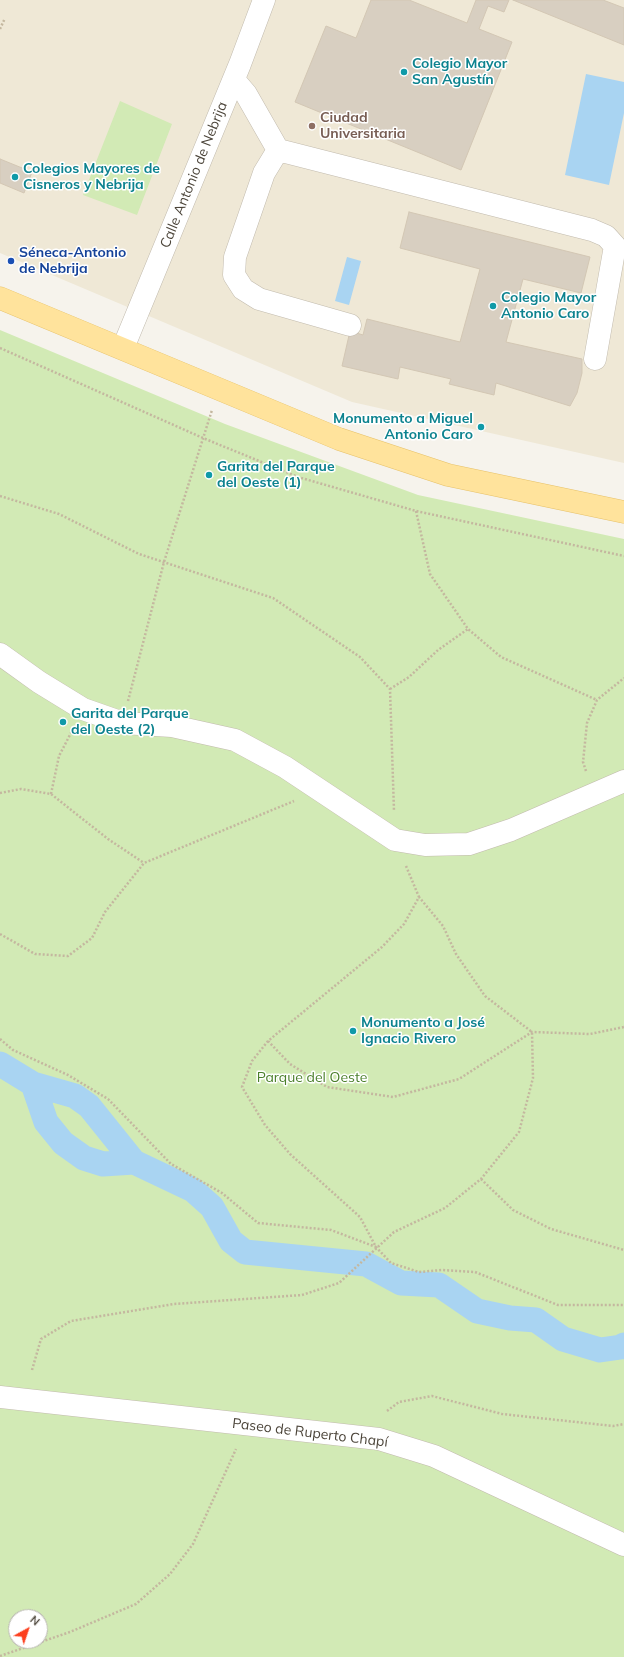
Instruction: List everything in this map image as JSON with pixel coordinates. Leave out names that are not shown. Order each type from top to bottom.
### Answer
[{"type":"main road","points":[[0,298],[123,348],[218,390],[339,439],[448,475],[624,512]]},
{"type":"street","name":"Calle Antonio de Nebrija","points":[[123,348],[234,80],[264,0]]},
{"type":"street","points":[[234,80],[246,94],[278,150],[592,230],[606,236],[615,246],[596,359]]},
{"type":"street","points":[[278,150],[264,173],[235,257],[234,276],[243,289],[259,299],[350,325]]},
{"type":"street","points":[[0,654],[39,682],[83,710],[123,723],[172,726],[235,740],[285,767],[395,840],[425,845],[469,844],[510,830],[624,781]]},
{"type":"street","name":"Paseo de Ruperto Chapí","points":[[0,1397],[379,1439],[434,1456],[624,1545]]},
{"type":"path","points":[[0,30],[4,18]]},
{"type":"path","points":[[0,348],[203,438],[298,477],[416,511],[624,556]]},
{"type":"path","points":[[123,723],[164,562],[218,390]]},
{"type":"path","points":[[0,496],[59,514],[139,554],[273,598],[360,657],[390,690],[395,840],[419,897],[444,926],[456,954],[485,996],[532,1032]]},
{"type":"path","points":[[416,511],[430,574],[468,629],[501,657],[597,700]]},
{"type":"path","points":[[390,690],[408,677],[438,650],[468,629]]},
{"type":"path","points":[[594,794],[583,762],[587,723],[597,700],[624,678]]},
{"type":"path","points":[[50,794],[59,756],[83,710]]},
{"type":"path","points":[[0,793],[21,789],[50,794],[108,839],[144,863]]},
{"type":"path","points":[[0,934],[35,954],[68,956],[92,938],[105,912],[144,863],[320,790]]},
{"type":"path","points":[[419,897],[404,924],[382,947],[268,1042],[252,1061],[242,1087],[265,1125],[290,1154],[360,1217],[376,1247],[391,1263],[419,1272],[442,1270],[476,1272],[558,1305],[624,1305]]},
{"type":"path","points":[[268,1042],[290,1064],[327,1087],[394,1097],[459,1079],[532,1032],[590,1034],[624,1027]]},
{"type":"path","points":[[32,1370],[41,1339],[71,1322],[174,1304],[302,1295],[339,1283],[376,1247],[394,1232],[445,1208],[481,1179],[519,1132],[533,1078],[532,1032]]},
{"type":"path","points":[[0,1039],[12,1050],[68,1075],[108,1099],[171,1164],[222,1193],[258,1223],[331,1230],[376,1247]]},
{"type":"path","points":[[481,1179],[513,1210],[551,1229],[624,1250]]},
{"type":"path","points":[[387,1411],[399,1402],[432,1396],[502,1414],[613,1426],[624,1424]]},
{"type":"path","points":[[0,1656],[70,1632],[136,1604],[170,1574],[193,1544],[236,1449]]},
{"type":"shaded area","name":"Ciudad Universitaria","points":[[0,0],[624,0],[624,463],[352,402],[0,253]]},
{"type":"green space","points":[[120,101],[172,124],[137,215],[83,195]]},
{"type":"green space","name":"Parque del Oeste","points":[[0,330],[225,424],[418,495],[624,539],[624,1657],[0,1657]]},
{"type":"water","points":[[586,74],[624,82],[624,113],[609,185],[565,175]]},
{"type":"water","points":[[347,257],[361,261],[349,305],[335,301]]},
{"type":"building","name":"Colegio Mayor San Agustín","points":[[371,0],[409,0],[467,23],[476,0],[509,0],[504,12],[488,6],[479,29],[512,42],[461,170],[295,102],[326,26],[356,38]]},
{"type":"building","points":[[513,0],[603,0],[624,8],[624,45]]},
{"type":"building","name":"Colegios Mayores de Cisneros y Nebrija","points":[[0,159],[32,172],[24,193],[0,183]]},
{"type":"building","name":"Colegio Mayor Antonio Caro","points":[[409,212],[590,257],[581,293],[523,279],[506,342],[582,359],[582,373],[577,393],[570,406],[496,383],[494,395],[449,384],[451,379],[400,367],[398,379],[342,366],[350,331],[363,335],[367,319],[460,342],[480,269],[400,248]]},
{"type":"waterway","points":[[0,1064],[33,1084],[75,1096],[89,1106],[134,1162],[193,1190],[212,1207],[231,1241],[245,1252],[366,1264],[401,1283],[439,1285],[477,1311],[510,1318],[536,1320],[563,1339],[600,1350],[621,1347],[624,1345]]},
{"type":"waterway","points":[[33,1084],[46,1122],[63,1143],[84,1158],[103,1164],[134,1162]]},
{"type":"place","name":"Colegio Mayor San Agustín","points":[[404,72]]},
{"type":"place","name":"Ciudad Universitaria","points":[[312,126]]},
{"type":"place","name":"Colegios Mayores de Cisneros y Nebrija","points":[[15,177]]},
{"type":"place","name":"Séneca-Antonio de Nebrija","points":[[11,261]]},
{"type":"place","name":"Colegio Mayor Antonio Caro","points":[[493,306]]},
{"type":"place","name":"Monumento a Miguel Antonio Caro","points":[[481,427]]},
{"type":"place","name":"Garita del Parque del Oeste (1)","points":[[209,475]]},
{"type":"place","name":"Garita del Parque del Oeste (2)","points":[[63,722]]},
{"type":"place","name":"Monumento a José Ignacio Rivero","points":[[353,1031]]}]
